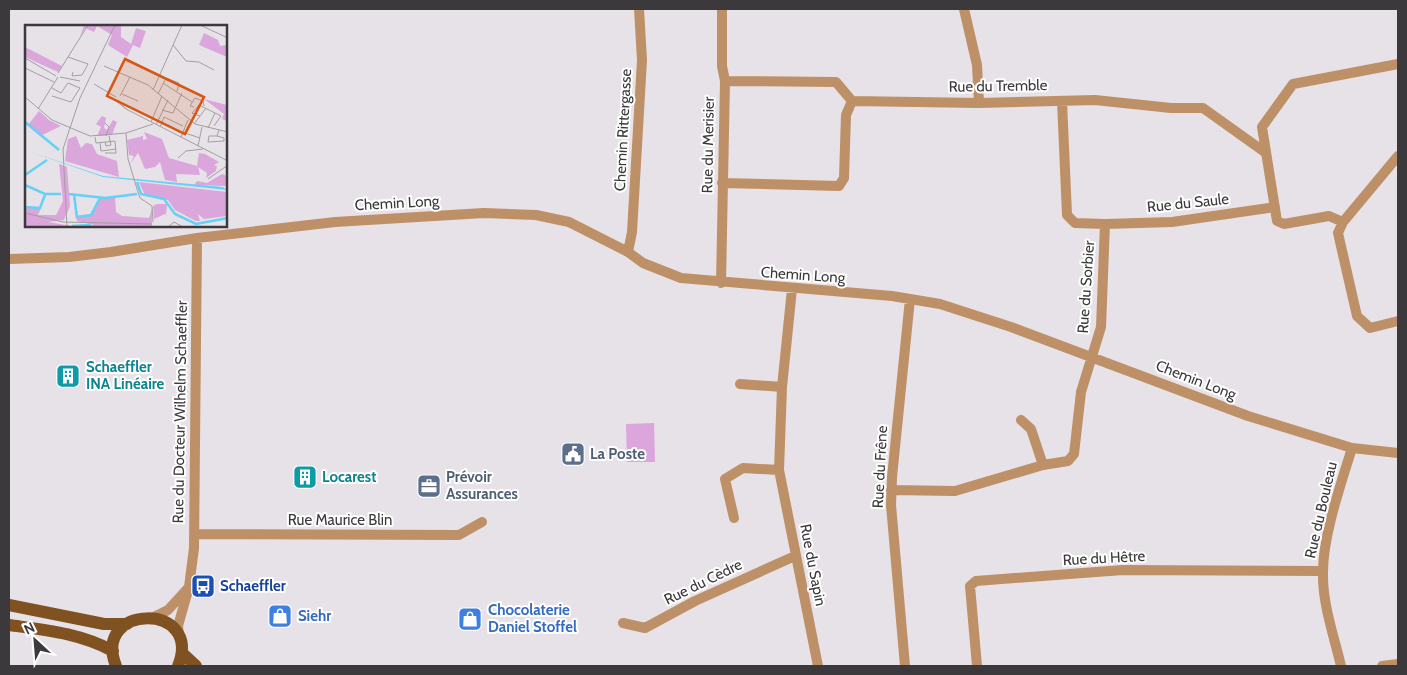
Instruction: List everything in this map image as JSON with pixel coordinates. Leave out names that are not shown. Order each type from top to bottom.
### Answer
[{"type":"main road","points":[[9,606],[104,624],[126,624],[140,618],[154,617],[166,622],[178,636],[182,653],[178,666]]},
{"type":"main road","points":[[116,666],[113,651],[117,636],[126,624]]},
{"type":"main road","points":[[9,625],[57,631],[93,640],[113,651]]},
{"type":"main road","points":[[182,653],[196,666]]},
{"type":"street","name":"Chemin Rittergasse","points":[[628,252],[632,232],[642,60],[639,9]]},
{"type":"street","name":"Rue du Merisier","points":[[721,283],[725,81],[722,66],[722,9]]},
{"type":"street","points":[[964,9],[977,65],[978,102]]},
{"type":"street","points":[[1343,222],[1329,216],[1284,224],[1278,221],[1262,127],[1293,84],[1398,64]]},
{"type":"street","points":[[722,183],[839,186],[844,178],[846,115],[852,101],[836,82],[725,81]]},
{"type":"street","name":"Rue du Tremble","points":[[852,101],[978,102],[1095,100],[1172,108],[1203,108],[1266,153]]},
{"type":"street","name":"Rue du Sorbier","points":[[892,490],[955,491],[1043,465],[1068,461],[1074,454],[1081,392],[1101,327],[1105,224],[1075,223],[1067,215],[1062,101]]},
{"type":"street","points":[[1398,156],[1343,222],[1338,233],[1357,316],[1370,328],[1398,321]]},
{"type":"street","name":"Rue du Saule","points":[[1105,224],[1172,222],[1275,207]]},
{"type":"street","name":"Chemin Long","points":[[9,259],[78,256],[197,238],[335,222],[505,213],[569,222],[628,252],[643,263],[668,274],[696,281],[910,299],[940,304],[1011,327],[1248,416],[1352,448],[1398,453]]},
{"type":"street","name":"Rue du Docteur Wilhelm Schaeffler","points":[[178,636],[179,620],[190,587],[193,570],[197,238]]},
{"type":"street","name":"Rue du Sapin","points":[[792,289],[782,386],[779,470],[818,666]]},
{"type":"street","name":"Rue du Frêne","points":[[905,666],[892,490],[910,299]]},
{"type":"street","points":[[740,384],[782,386]]},
{"type":"street","points":[[1021,420],[1030,429],[1043,465]]},
{"type":"street","name":"Rue du Bouleau","points":[[1340,666],[1324,593],[1322,571],[1327,541],[1352,448]]},
{"type":"street","points":[[734,518],[725,479],[744,468],[779,470]]},
{"type":"street","name":"Rue Maurice Blin","points":[[194,534],[459,534],[482,522]]},
{"type":"street","name":"Rue du Cèdre","points":[[623,623],[645,628],[695,601],[796,556]]},
{"type":"street","name":"Rue du Hêtre","points":[[977,666],[970,586],[976,580],[1123,570],[1322,571]]},
{"type":"street","points":[[154,617],[168,610],[190,587]]},
{"type":"street","points":[[1382,666],[1398,664]]},
{"type":"shaded area","points":[[654,423],[655,462],[627,462],[626,424]]},
{"type":"place","name":"Schaeffler INA Linéaire","points":[[68,376]]},
{"type":"place","name":"La Poste","points":[[573,454]]},
{"type":"place","name":"Locarest","points":[[305,477]]},
{"type":"place","name":"Prévoir Assurances","points":[[429,486]]},
{"type":"place","name":"Schaeffler","points":[[203,586]]},
{"type":"place","name":"Siehr","points":[[280,616]]},
{"type":"place","name":"Chocolaterie Daniel Stoffel","points":[[470,619]]}]
